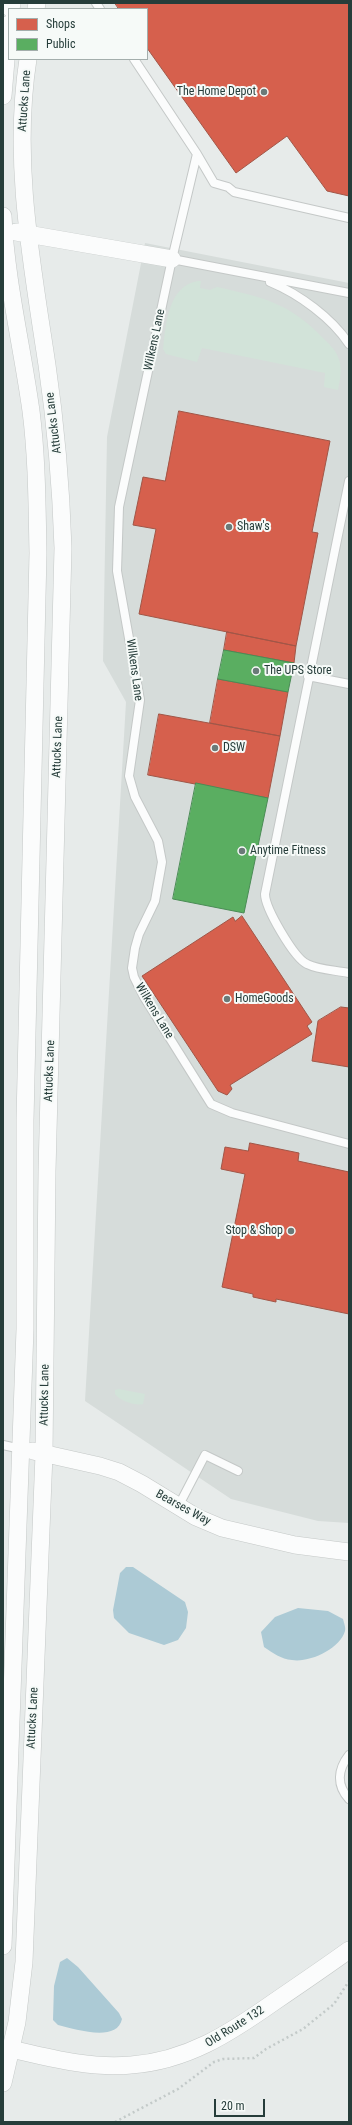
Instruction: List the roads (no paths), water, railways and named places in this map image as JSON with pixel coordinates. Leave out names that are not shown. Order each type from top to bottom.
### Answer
[{"type":"street","name":"Attucks Lane","points":[[3,96],[8,36]]},
{"type":"street","name":"Attucks Lane","points":[[3,2083],[18,2022],[24,1962],[44,1454],[48,1157],[63,548],[58,454],[47,365],[27,234],[22,118],[28,60]]},
{"type":"street","name":"Attucks Lane","points":[[3,226],[31,413],[38,526],[38,599],[25,1120],[26,1321],[15,1642],[9,1750],[3,1946]]},
{"type":"street","points":[[3,226],[27,234],[172,259]]},
{"type":"street","name":"Bearses Way","points":[[22,1449],[119,1472],[142,1484],[178,1508],[209,1523],[237,1532],[311,1548],[349,1552]]},
{"type":"street","name":"Old Route 132","points":[[11,2049],[74,2062],[112,2066],[147,2064],[181,2056],[236,2029],[349,1950]]},
{"type":"lane","points":[[135,60],[197,154],[214,183],[228,187],[234,192],[349,218]]},
{"type":"lane","name":"Wilkens Lane","points":[[197,154],[172,259],[119,507],[117,572],[140,700],[129,776],[135,797],[158,841],[162,862],[155,901],[135,948],[132,968],[134,977],[144,997],[211,1104],[232,1113],[349,1144]]},
{"type":"lane","points":[[172,259],[349,293]]},
{"type":"lane","points":[[244,274],[266,281],[296,294],[334,326],[349,344]]},
{"type":"lane","points":[[349,481],[308,676],[265,901],[298,957],[306,964],[317,968],[349,973]]},
{"type":"lane","points":[[308,676],[349,684]]},
{"type":"lane","points":[[3,1445],[22,1449]]},
{"type":"lane","points":[[178,1508],[205,1455],[238,1471]]},
{"type":"lane","points":[[349,1755],[343,1764],[339,1778],[340,1787],[349,1799]]},
{"type":"water","points":[[126,1567],[133,1567],[185,1602],[188,1612],[186,1628],[178,1640],[164,1645],[129,1633],[114,1618],[113,1610],[120,1573]]},
{"type":"water","points":[[298,1608],[328,1611],[343,1619],[345,1630],[342,1638],[331,1649],[315,1657],[299,1660],[281,1657],[264,1647],[261,1632],[275,1617]]},
{"type":"water","points":[[67,1958],[78,1967],[119,2013],[122,2019],[119,2026],[112,2031],[84,2031],[58,2025],[53,2020],[54,1986],[60,1962]]},
{"type":"place","name":"The Home Depot","points":[[264,92]]},
{"type":"place","name":"Shaw's","points":[[229,527]]},
{"type":"place","name":"The UPS Store","points":[[256,671]]},
{"type":"place","name":"DSW","points":[[215,748]]},
{"type":"place","name":"Anytime Fitness","points":[[242,851]]},
{"type":"place","name":"HomeGoods","points":[[227,999]]},
{"type":"place","name":"Stop & Shop","points":[[291,1231]]}]
